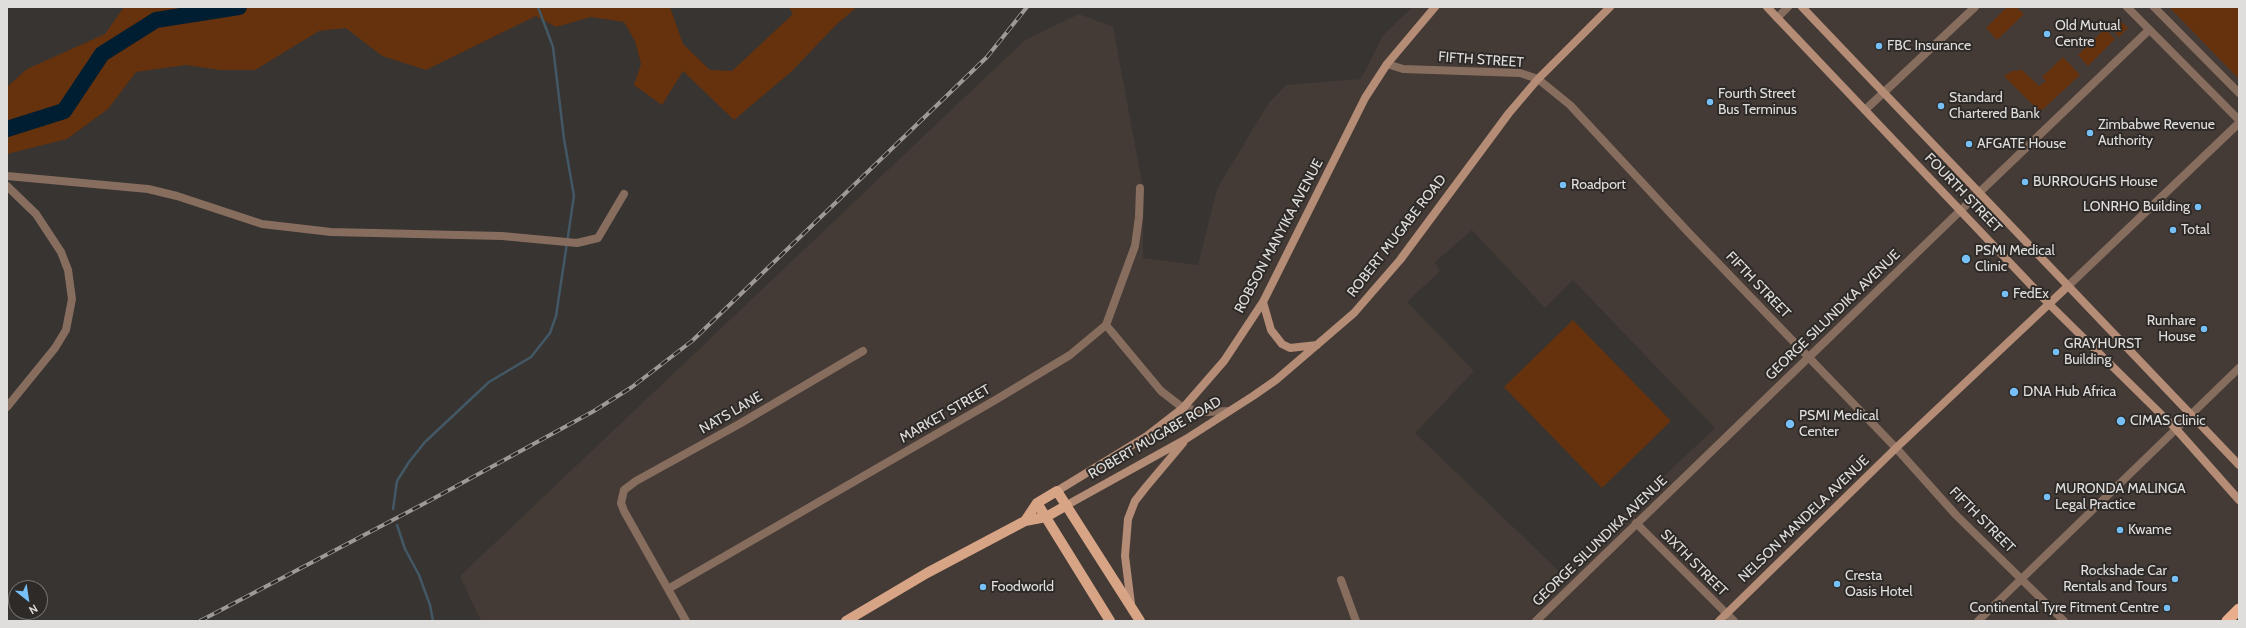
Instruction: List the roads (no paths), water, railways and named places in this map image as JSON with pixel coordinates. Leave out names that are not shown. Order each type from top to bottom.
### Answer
[{"type":"highway","points":[[2227,621],[2239,608]]},
{"type":"main road","name":"ROBSON MANYIKA AVENUE","points":[[1037,503],[1147,436],[1183,408],[1224,361],[1263,302],[1365,98],[1387,64],[1435,7]]},
{"type":"main road","name":"ROBERT MUGABE ROAD","points":[[846,621],[927,573],[1025,521],[1046,517],[1186,439],[1276,380],[1354,313],[1400,260],[1509,113],[1538,79],[1610,7]]},
{"type":"main road","name":"FOURTH STREET","points":[[1767,7],[2049,304],[2176,430],[2239,500]]},
{"type":"main road","points":[[1802,7],[2192,414],[2239,465]]},
{"type":"main road","name":"NELSON MANDELA AVENUE","points":[[1719,621],[1896,448],[2068,286]]},
{"type":"main road","points":[[1263,302],[1271,330],[1282,344],[1290,348],[1318,345]]},
{"type":"main road","points":[[1131,606],[1125,556],[1128,518],[1136,501],[1146,487],[1186,439]]},
{"type":"main road","points":[[1057,491],[1140,621]]},
{"type":"main road","name":"ROBERT MUGABE ROAD","points":[[1025,521],[1037,503]]},
{"type":"main road","points":[[1037,503],[1110,621]]},
{"type":"street","points":[[1777,18],[1788,7]]},
{"type":"street","points":[[1864,110],[1975,7]]},
{"type":"street","points":[[2127,7],[2239,120]]},
{"type":"street","points":[[2154,7],[2239,93]]},
{"type":"street","name":"GEORGE SILUNDIKA AVENUE","points":[[1536,621],[1960,210],[2149,30]]},
{"type":"street","name":"FIFTH STREET","points":[[1387,64],[1403,69],[1520,73],[1538,79],[1575,110],[1688,232],[1896,448],[1956,515],[2023,579],[2064,621]]},
{"type":"street","name":"NELSON MANDELA AVENUE","points":[[2068,286],[2239,123]]},
{"type":"street","points":[[7,176],[148,189],[177,196],[262,224],[332,232],[502,236],[577,243],[598,238],[624,194]]},
{"type":"street","points":[[7,186],[36,214],[61,252],[68,270],[72,299],[66,330],[55,348],[7,407]]},
{"type":"street","points":[[1140,188],[1139,217],[1135,246],[1106,325],[1161,391],[1183,408],[1208,412],[1229,411]]},
{"type":"street","name":"MARKET STREET","points":[[668,589],[997,399],[1070,355],[1106,325]]},
{"type":"street","name":"NATS LANE","points":[[668,589],[621,503],[624,490],[636,481],[863,351]]},
{"type":"street","points":[[1978,621],[2239,368]]},
{"type":"street","name":"SIXTH STREET","points":[[1636,523],[1734,621]]},
{"type":"street","points":[[1341,580],[1356,621]]},
{"type":"street","points":[[668,589],[686,621]]},
{"type":"waterway","points":[[7,129],[64,111],[102,54],[156,20],[239,7]]},
{"type":"waterway","points":[[393,509],[397,481],[409,462],[425,442],[489,382],[531,357],[550,333],[556,316],[574,196],[564,139],[553,47],[538,7]]},
{"type":"waterway","points":[[397,525],[405,549],[419,575],[430,605],[433,621]]},
{"type":"railway","points":[[200,621],[429,501],[594,411],[632,387],[692,341],[987,57],[1027,7]]},
{"type":"place","name":"Old Mutual Centre","points":[[2047,34]]},
{"type":"place","name":"FBC Insurance","points":[[1879,46]]},
{"type":"place","name":"Fourth Street Bus Terminus","points":[[1710,102]]},
{"type":"place","name":"Standard Chartered Bank","points":[[1941,106]]},
{"type":"place","name":"Zimbabwe Revenue Authority","points":[[2090,133]]},
{"type":"place","name":"AFGATE House","points":[[1969,144]]},
{"type":"place","name":"BURROUGHS House","points":[[2025,182]]},
{"type":"place","name":"Roadport","points":[[1563,185]]},
{"type":"place","name":"LONRHO Building","points":[[2198,207]]},
{"type":"place","name":"Total","points":[[2173,230]]},
{"type":"place","name":"PSMI Medical Clinic","points":[[1966,259]]},
{"type":"place","name":"FedEx","points":[[2005,294]]},
{"type":"place","name":"Runhare House","points":[[2204,329]]},
{"type":"place","name":"GRAYHURST Building","points":[[2056,352]]},
{"type":"place","name":"DNA Hub Africa","points":[[2014,392]]},
{"type":"place","name":"CIMAS Clinic","points":[[2121,421]]},
{"type":"place","name":"PSMI Medical Center","points":[[1790,424]]},
{"type":"place","name":"MURONDA MALINGA Legal Practice","points":[[2047,497]]},
{"type":"place","name":"Kwame","points":[[2120,530]]},
{"type":"place","name":"Rockshade Car Rentals and Tours","points":[[2175,579]]},
{"type":"place","name":"Cresta Oasis Hotel","points":[[1837,584]]},
{"type":"place","name":"Foodworld","points":[[983,587]]},
{"type":"place","name":"Continental Tyre Fitment Centre","points":[[2167,608]]}]
